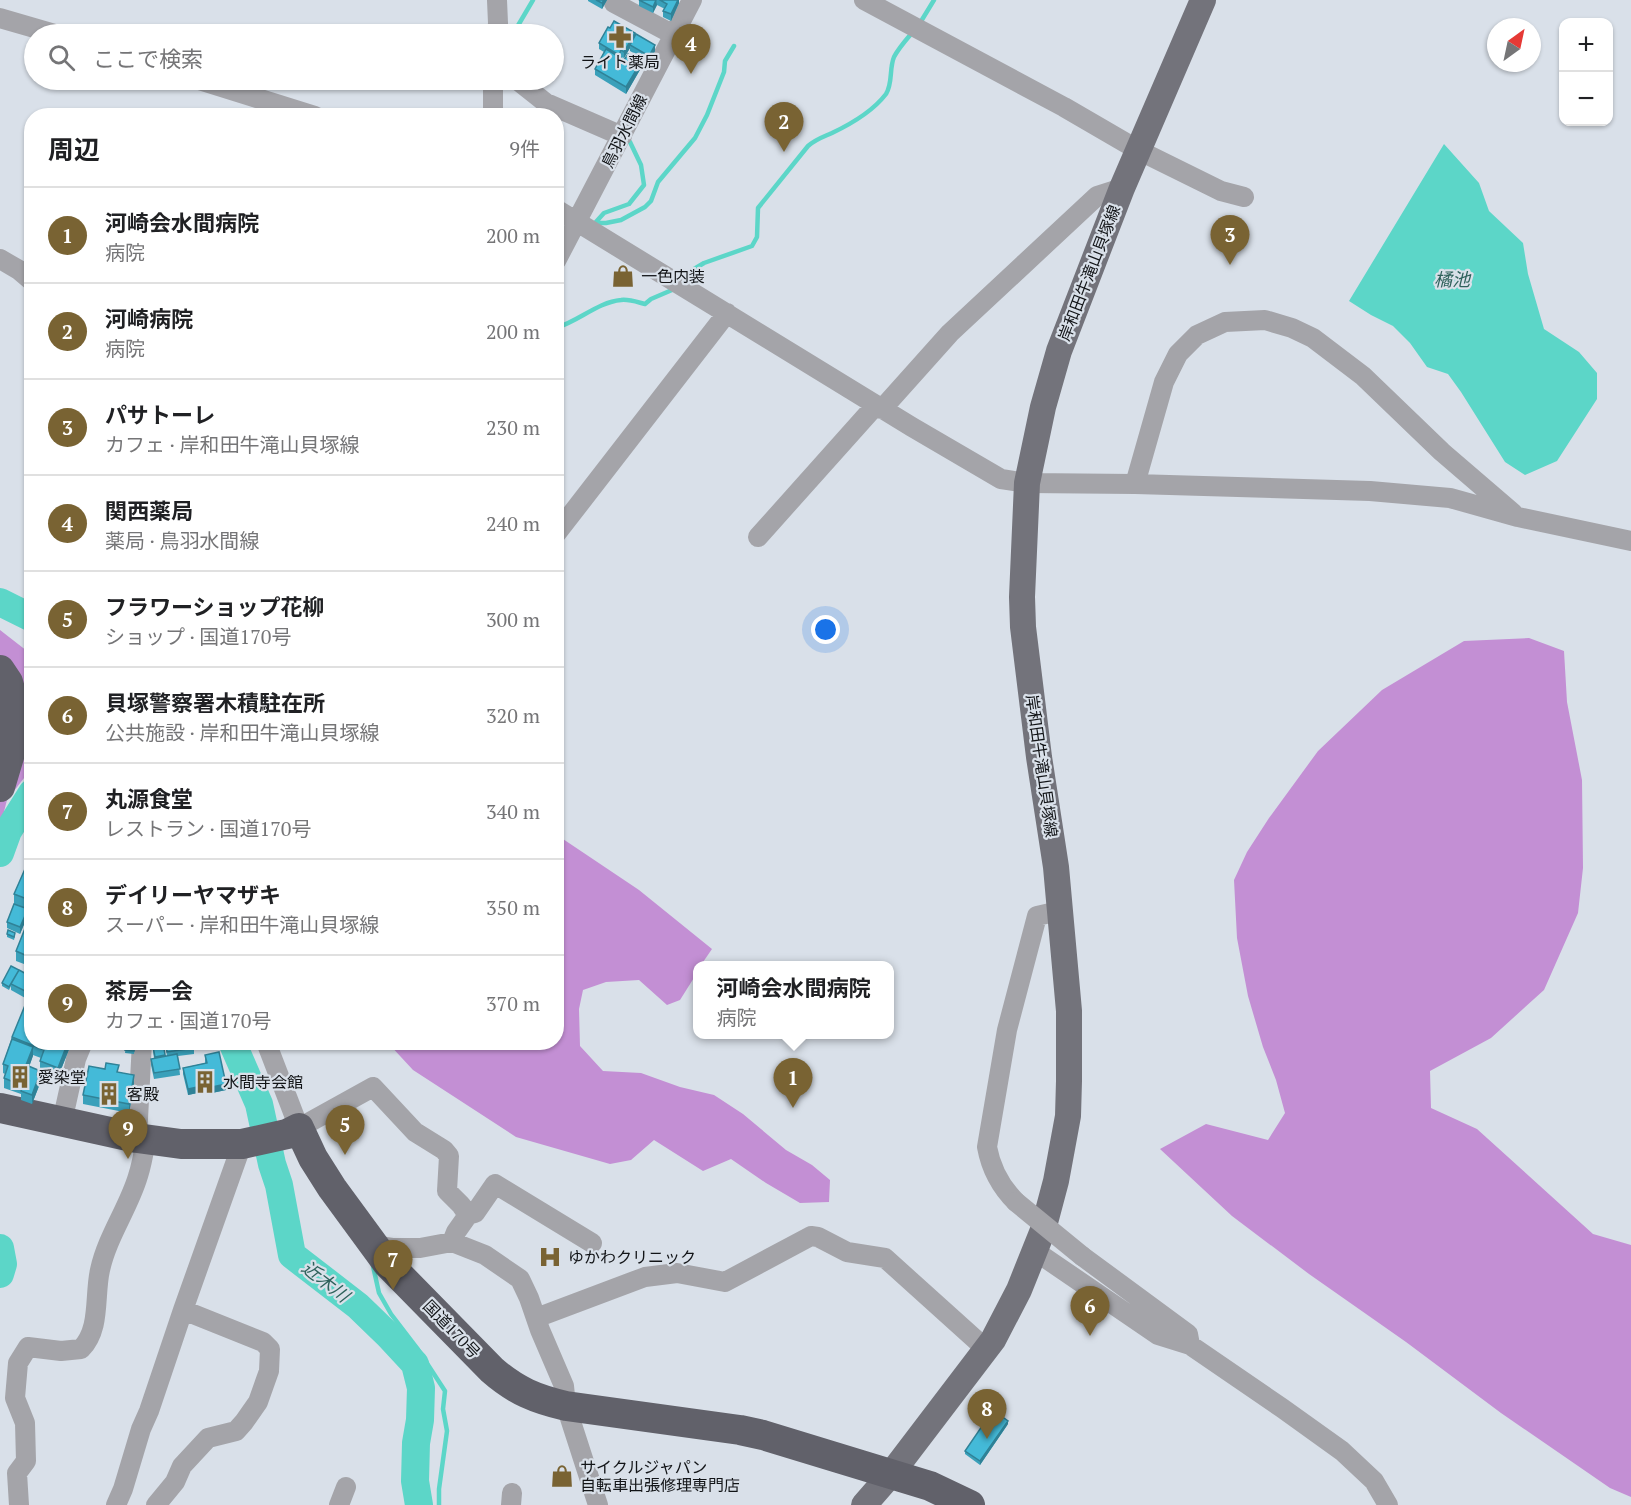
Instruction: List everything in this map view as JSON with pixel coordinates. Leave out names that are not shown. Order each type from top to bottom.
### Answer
[{"type":"highway","points":[[0,670],[8,682],[15,718],[14,740],[0,788]]},
{"type":"highway","points":[[2,1108],[142,1139],[181,1144],[246,1143],[293,1131]]},
{"type":"highway","name":"国道170号","points":[[293,1131],[387,1263],[492,1370],[518,1390],[566,1406],[763,1435],[930,1486],[970,1505]]},
{"type":"main road","name":"岸和田牛滝山貝塚線","points":[[864,1505],[891,1474],[986,1349],[1011,1308],[1043,1230],[1056,1181],[1068,1116],[1069,1011],[1056,867],[1039,757],[1023,627],[1022,597],[1028,483],[1043,407],[1059,351],[1122,188],[1203,0]]},
{"type":"street","points":[[615,0],[614,3],[674,35]]},
{"type":"street","name":"鳥羽水間線","points":[[564,246],[692,0]]},
{"type":"street","points":[[864,0],[1064,107],[1138,150],[1221,191],[1244,197]]},
{"type":"street","points":[[493,2],[498,24]]},
{"type":"street","points":[[0,18],[24,25]]},
{"type":"street","points":[[231,90],[289,108]]},
{"type":"street","points":[[493,90],[493,108]]},
{"type":"street","points":[[530,90],[546,103],[558,108]]},
{"type":"street","points":[[564,111],[622,136]]},
{"type":"street","points":[[758,537],[950,333],[1096,195],[1122,188]]},
{"type":"street","points":[[564,213],[879,407],[1001,479],[1028,483],[1135,484],[1370,492],[1450,498],[1518,517],[1631,541]]},
{"type":"street","points":[[0,259],[24,274]]},
{"type":"street","points":[[564,524],[728,313]]},
{"type":"street","points":[[1135,484],[1164,382],[1178,354],[1197,335],[1225,322],[1265,320],[1292,328],[1313,338],[1364,376],[1442,452],[1518,517]]},
{"type":"street","points":[[1059,911],[1037,916],[1007,1030],[987,1147],[990,1164],[1004,1189],[1016,1202],[1082,1256],[1188,1334],[1190,1345]]},
{"type":"street","points":[[62,1122],[79,1050]]},
{"type":"street","points":[[20,1505],[17,1473],[26,1461],[25,1423],[15,1398],[18,1363],[28,1347],[61,1351],[81,1349],[89,1342],[93,1330],[100,1269],[114,1230],[138,1177],[142,1139],[142,1050]]},
{"type":"street","points":[[268,1050],[293,1131],[373,1088],[415,1132],[444,1150],[449,1156],[447,1191],[468,1215]]},
{"type":"street","points":[[116,1505],[183,1310],[246,1143]]},
{"type":"street","points":[[452,1242],[468,1215],[475,1213],[495,1184],[592,1243]]},
{"type":"street","points":[[536,1318],[645,1277],[677,1273],[725,1282],[811,1236],[847,1252],[885,1258],[986,1349]]},
{"type":"street","points":[[373,1245],[420,1248],[452,1242],[485,1256],[519,1279],[529,1298],[564,1386],[566,1406],[598,1505]]},
{"type":"street","points":[[1035,1251],[1158,1335],[1190,1345],[1342,1451],[1374,1481],[1388,1505]]},
{"type":"street","points":[[156,1505],[175,1482],[182,1466],[208,1438],[236,1431],[244,1422],[258,1402],[269,1371],[270,1349],[263,1342],[183,1310]]},
{"type":"shaded area","points":[[0,630],[24,649],[24,778],[7,800],[0,827]]},
{"type":"shaded area","points":[[1529,638],[1564,651],[1567,702],[1582,780],[1583,868],[1578,913],[1544,990],[1491,1038],[1430,1071],[1431,1108],[1477,1129],[1593,1234],[1631,1245],[1631,1497],[1610,1488],[1501,1413],[1406,1342],[1309,1274],[1232,1216],[1160,1149],[1206,1124],[1268,1140],[1285,1113],[1248,996],[1237,938],[1234,880],[1247,852],[1269,818],[1318,751],[1382,690],[1464,641]]},
{"type":"shaded area","points":[[564,840],[639,890],[712,949],[704,961],[693,961],[693,979],[680,1000],[667,1005],[639,980],[606,982],[583,990],[579,1009],[580,1046],[603,1071],[641,1073],[680,1087],[714,1095],[743,1114],[786,1150],[812,1165],[830,1180],[829,1202],[800,1203],[731,1159],[703,1171],[654,1140],[631,1160],[610,1164],[516,1137],[413,1070],[394,1050],[564,1050]]},
{"type":"water","name":"橘池","points":[[1444,144],[1479,183],[1489,211],[1523,243],[1528,274],[1544,329],[1579,352],[1597,373],[1597,399],[1557,461],[1525,475],[1505,462],[1448,374],[1427,367],[1410,343],[1393,326],[1349,301]]},
{"type":"building","points":[[639,0],[656,0],[653,7]]},
{"type":"building","points":[[660,0],[678,0],[671,14],[663,11],[667,4]]},
{"type":"building","points":[[614,21],[635,33],[624,52],[621,50],[619,55],[599,43]]},
{"type":"building","points":[[636,34],[655,45],[649,56],[630,45]]},
{"type":"building","points":[[606,49],[624,60],[628,54],[641,62],[626,87],[595,69]]},
{"type":"building","points":[[24,871],[24,898],[14,894]]},
{"type":"building","points":[[14,904],[24,908],[24,918],[20,927],[7,922]]},
{"type":"building","points":[[8,930],[15,933],[14,937],[7,934]]},
{"type":"building","points":[[24,931],[24,954],[16,951]]},
{"type":"building","points":[[11,966],[19,970],[9,987],[2,983]]},
{"type":"building","points":[[19,970],[24,973],[24,990],[11,984]]},
{"type":"building","points":[[24,1008],[24,1042],[12,1037]]},
{"type":"building","name":"愛染堂","points":[[12,1039],[24,1044],[24,1050],[32,1050],[26,1065],[38,1070],[37,1075],[39,1076],[32,1095],[21,1091],[23,1086],[4,1078],[8,1066],[3,1064]]},
{"type":"building","points":[[44,1050],[65,1050],[58,1068],[40,1061]]},
{"type":"building","points":[[154,1050],[164,1050],[165,1055],[155,1057]]},
{"type":"building","name":"水間寺会館","points":[[219,1052],[226,1084],[212,1087],[212,1084],[188,1089],[183,1068],[207,1063],[205,1055]]},
{"type":"building","points":[[177,1054],[180,1069],[154,1073],[151,1059]]},
{"type":"building","name":"客殿","points":[[106,1063],[119,1065],[117,1072],[134,1075],[129,1104],[83,1095],[89,1066],[105,1069]]},
{"type":"building","points":[[993,1410],[1008,1421],[980,1461],[965,1451]]},
{"type":"waterway","points":[[519,24],[533,0]]},
{"type":"waterway","points":[[920,23],[934,0]]},
{"type":"waterway","points":[[686,278],[704,263],[752,246],[757,237],[758,208],[808,146],[854,121],[881,100],[888,90],[894,57],[911,34]]},
{"type":"waterway","points":[[595,223],[621,220],[645,207],[651,201],[658,182],[695,138],[724,72],[725,61],[734,46]]},
{"type":"waterway","points":[[595,223],[604,213],[629,204],[644,185],[641,165],[630,142]]},
{"type":"waterway","points":[[564,325],[613,301],[627,300],[645,304],[672,290]]},
{"type":"waterway","name":"近木川","points":[[0,602],[24,614]]},
{"type":"waterway","points":[[0,853],[8,831],[24,806]]},
{"type":"waterway","name":"近木川","points":[[235,1050],[259,1104],[279,1185],[292,1255],[358,1306],[415,1364],[421,1388],[415,1481],[419,1505]]},
{"type":"waterway","points":[[0,1248],[3,1264],[0,1274]]},
{"type":"waterway","points":[[373,1266],[379,1293],[391,1314],[445,1391],[443,1409],[447,1431],[439,1505]]},
{"type":"place","name":"ライト薬局","points":[[620,37]]},
{"type":"place","name":"関西薬局","points":[[691,74]]},
{"type":"place","name":"河崎病院","points":[[784,152]]},
{"type":"place","name":"パサトーレ","points":[[1230,265]]},
{"type":"place","name":"一色内装","points":[[623,276]]},
{"type":"place","name":"愛染堂","points":[[20,1077]]},
{"type":"place","name":"水間寺会館","points":[[205,1082]]},
{"type":"place","name":"客殿","points":[[109,1094]]},
{"type":"place","name":"河崎会水間病院","points":[[793,1108]]},
{"type":"place","name":"フラワーショップ花柳","points":[[345,1155]]},
{"type":"place","name":"茶房一会","points":[[128,1159]]},
{"type":"place","name":"ゆかわクリニック","points":[[550,1257]]},
{"type":"place","name":"丸源食堂","points":[[393,1290]]},
{"type":"place","name":"貝塚警察署木積駐在所","points":[[1090,1336]]},
{"type":"place","name":"デイリーヤマザキ","points":[[987,1439]]},
{"type":"place","name":"サイクルジャパン 自転車出張修理専門店","points":[[562,1476]]}]
